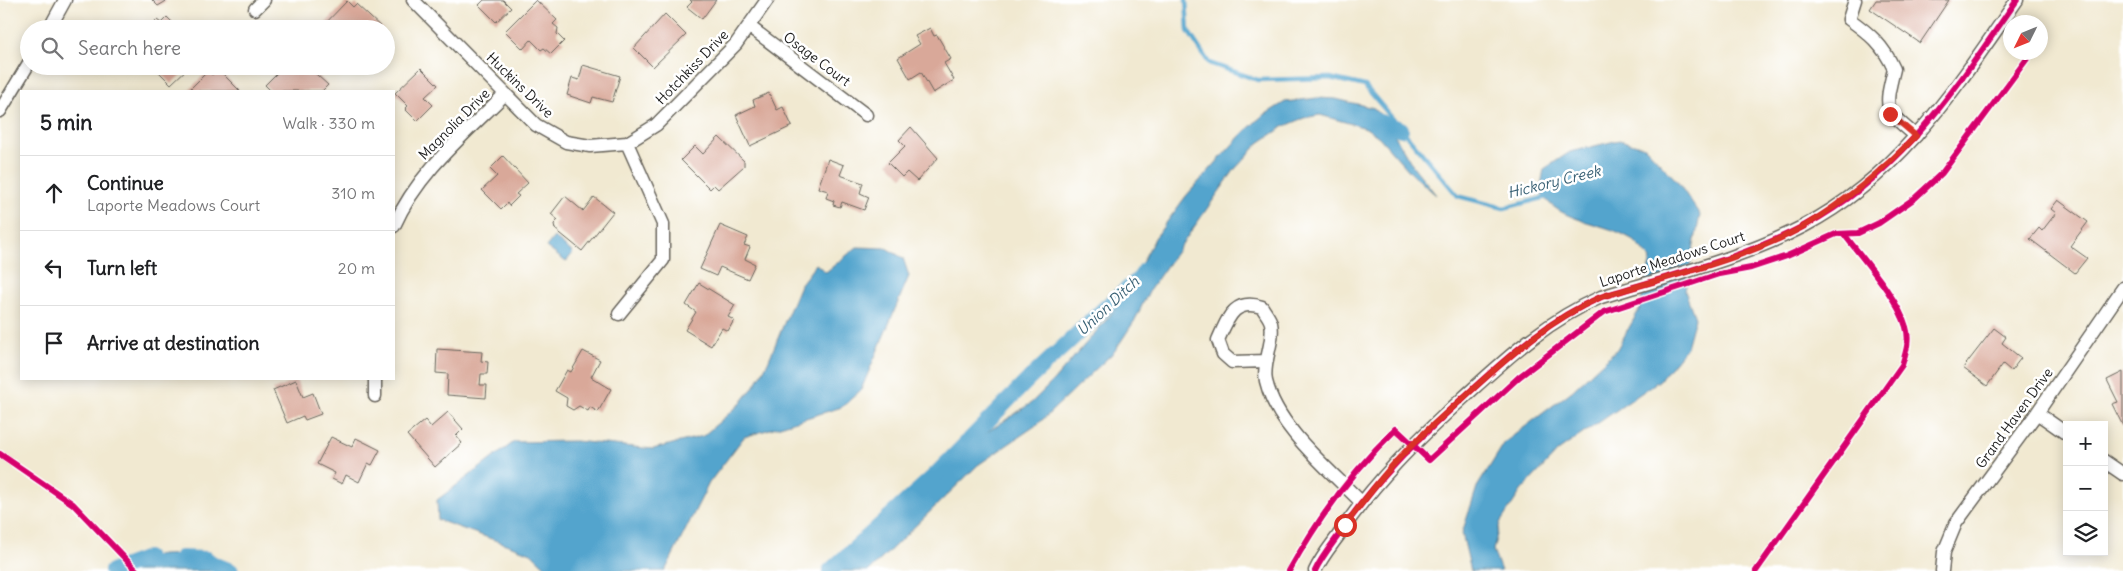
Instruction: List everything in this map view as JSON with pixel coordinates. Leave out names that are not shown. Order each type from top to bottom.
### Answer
[{"type":"street","points":[[54,20],[66,0]]},
{"type":"street","name":"Huckins Drive","points":[[413,0],[536,125],[555,138],[575,145],[590,146],[627,143]]},
{"type":"street","name":"Hotchkiss Drive","points":[[627,143],[641,136],[669,112],[720,61],[750,26],[767,0]]},
{"type":"street","points":[[1855,0],[1849,18],[1886,51],[1894,69],[1886,97],[1890,114],[1916,136]]},
{"type":"street","name":"Laporte Meadows Court","points":[[1315,571],[1362,503],[1412,444],[1526,341],[1578,307],[1601,297],[1725,259],[1805,225],[1882,171],[1941,109],[2017,0]]},
{"type":"street","name":"Osage Court","points":[[750,26],[866,115]]},
{"type":"street","points":[[0,111],[22,75]]},
{"type":"street","name":"Magnolia Drive","points":[[395,224],[421,178],[505,94]]},
{"type":"street","points":[[619,314],[663,260],[663,224],[627,143]]},
{"type":"street","name":"Grand Haven Drive","points":[[1942,571],[1944,552],[1956,523],[2037,413],[2123,288]]},
{"type":"street","points":[[1267,362],[1232,362],[1223,354],[1218,340],[1229,318],[1238,306],[1249,303],[1262,307],[1272,323],[1265,379],[1275,408],[1301,440],[1362,503]]},
{"type":"street","points":[[375,396],[376,380]]},
{"type":"street","points":[[2037,413],[2063,431]]},
{"type":"street","points":[[2108,464],[2123,474]]},
{"type":"water","points":[[1317,98],[1336,99],[1374,108],[1387,122],[1413,166],[1436,195],[1411,173],[1379,137],[1366,128],[1320,115],[1304,118],[1283,127],[1259,143],[1235,169],[1149,291],[1135,320],[1114,352],[1038,424],[978,465],[869,571],[841,571],[914,497],[962,453],[989,431],[1031,403],[1054,380],[1120,304],[1155,238],[1186,196],[1241,135],[1261,117],[1285,102]]},
{"type":"water","points":[[1619,140],[1645,147],[1677,181],[1700,215],[1685,291],[1695,318],[1687,347],[1660,380],[1558,451],[1521,491],[1500,523],[1493,550],[1501,571],[1471,571],[1462,533],[1477,487],[1505,442],[1572,391],[1617,349],[1639,310],[1651,259],[1631,239],[1616,231],[1568,215],[1557,209],[1540,191],[1544,169],[1570,152]]},
{"type":"water","points":[[554,237],[573,253],[566,262],[546,247]]},
{"type":"water","points":[[857,247],[886,248],[903,258],[909,276],[861,390],[842,407],[744,437],[709,483],[665,571],[550,571],[531,553],[438,520],[437,500],[514,442],[575,441],[653,449],[703,436],[740,404],[756,384],[768,362],[800,285],[816,264],[826,272]]},
{"type":"water","points":[[180,554],[199,557],[226,571],[120,571],[134,561],[148,556]]},
{"type":"building","points":[[152,0],[168,0],[158,6]]},
{"type":"building","points":[[484,0],[503,0],[511,8],[496,22],[479,5]]},
{"type":"building","points":[[536,0],[557,20],[553,24],[558,28],[557,34],[564,41],[551,54],[544,48],[541,50],[531,40],[523,49],[505,31]]},
{"type":"building","points":[[690,0],[716,0],[702,19],[687,7],[692,2]]},
{"type":"building","points":[[1876,0],[1949,0],[1920,43],[1870,9]]},
{"type":"building","points":[[347,1],[353,7],[356,4],[373,20],[329,20]]},
{"type":"building","points":[[665,14],[686,35],[653,67],[634,48]]},
{"type":"building","points":[[930,28],[934,36],[937,35],[951,59],[944,63],[954,80],[933,93],[921,72],[910,79],[898,58],[920,44],[915,36]]},
{"type":"building","points":[[583,65],[620,76],[612,102],[593,97],[591,103],[567,95],[572,78],[579,80]]},
{"type":"building","points":[[421,68],[438,85],[425,97],[433,105],[417,121],[405,109],[408,106],[395,93]]},
{"type":"building","points":[[162,75],[180,75],[171,84]]},
{"type":"building","points":[[204,75],[224,75],[239,90],[189,90]]},
{"type":"building","points":[[275,75],[317,75],[328,85],[323,90],[270,90],[265,85]]},
{"type":"building","points":[[769,93],[777,110],[783,107],[792,126],[750,146],[736,115],[755,106],[753,100]]},
{"type":"building","points":[[911,127],[938,158],[917,181],[907,172],[902,177],[888,163],[905,146],[899,140]]},
{"type":"building","points":[[719,137],[744,161],[744,166],[718,189],[714,185],[710,189],[681,160],[695,146],[703,154]]},
{"type":"building","points":[[503,156],[528,183],[516,194],[519,196],[509,206],[507,203],[501,209],[482,190],[497,176],[490,169]]},
{"type":"building","points":[[828,159],[844,165],[840,175],[863,183],[860,193],[869,197],[864,210],[842,202],[840,207],[833,205],[834,201],[826,198],[828,191],[818,188]]},
{"type":"building","points":[[565,196],[583,211],[594,197],[613,212],[582,251],[555,229],[554,224],[558,220],[551,214]]},
{"type":"building","points":[[2058,200],[2088,222],[2070,246],[2087,258],[2075,273],[2030,239],[2039,228],[2042,231],[2056,213],[2051,209]]},
{"type":"building","points":[[720,225],[748,237],[744,245],[750,247],[745,259],[755,264],[748,279],[720,267],[716,276],[700,269]]},
{"type":"building","points":[[699,283],[735,305],[728,317],[734,320],[728,331],[722,328],[711,346],[685,330],[696,312],[686,305]]},
{"type":"building","points":[[1994,328],[2006,337],[2002,343],[2021,358],[2011,371],[2003,364],[1987,386],[1963,368]]},
{"type":"building","points":[[437,349],[482,352],[481,361],[488,362],[487,374],[481,374],[480,385],[487,385],[486,398],[447,395],[448,374],[436,373]]},
{"type":"building","points":[[583,351],[600,360],[591,377],[611,389],[598,412],[590,407],[588,411],[579,406],[573,410],[566,406],[567,398],[555,391],[567,370],[571,372]]},
{"type":"building","points":[[2123,372],[2123,426],[2112,404],[2118,402],[2107,380]]},
{"type":"building","points":[[296,380],[303,397],[313,393],[321,414],[305,420],[303,416],[287,423],[273,390]]},
{"type":"building","points":[[448,412],[463,429],[456,436],[462,443],[435,467],[407,435],[425,420],[431,427]]},
{"type":"building","points":[[331,437],[352,447],[356,438],[380,450],[372,465],[368,463],[359,482],[346,475],[342,484],[332,479],[335,473],[317,464]]},
{"type":"waterway","name":"Hickory Creek","points":[[1186,0],[1188,31],[1209,63],[1258,80],[1330,78],[1365,86],[1458,196],[1504,208],[1547,197]]},
{"type":"waterway","name":"Union Ditch","points":[[1368,118],[1401,129]]},
{"type":"waterway","name":"Union Ditch","points":[[830,571],[932,478],[1028,380],[1108,305],[1140,278],[1146,269]]},
{"type":"waterway","name":"Union Ditch","points":[[112,571],[147,558]]},
{"type":"waterway","name":"Union Ditch","points":[[181,558],[207,559],[231,571]]},
{"type":"cycle path","points":[[1315,571],[1366,498],[1396,463],[1479,383],[1511,355],[1562,317],[1601,297],[1704,266],[1780,238],[1839,205],[1870,181],[1898,155],[1949,96],[2017,0]]},
{"type":"cycle path","points":[[1289,571],[1337,496],[1365,461],[1396,429],[1429,460],[1519,377],[1604,312],[1719,274],[1751,268],[1787,256],[1836,234],[1858,233],[1879,223],[1915,198],[1942,173],[2026,60]]},
{"type":"cycle path","points":[[1756,571],[1902,365],[1905,355],[1908,337],[1902,316],[1888,291],[1844,234]]},
{"type":"cycle path","points":[[0,454],[73,504],[137,571]]},
{"type":"route","points":[[1345,525],[1412,444],[1526,341],[1551,324],[1578,307],[1601,297],[1750,250],[1805,225],[1839,203],[1882,171],[1916,136],[1890,114]]}]
